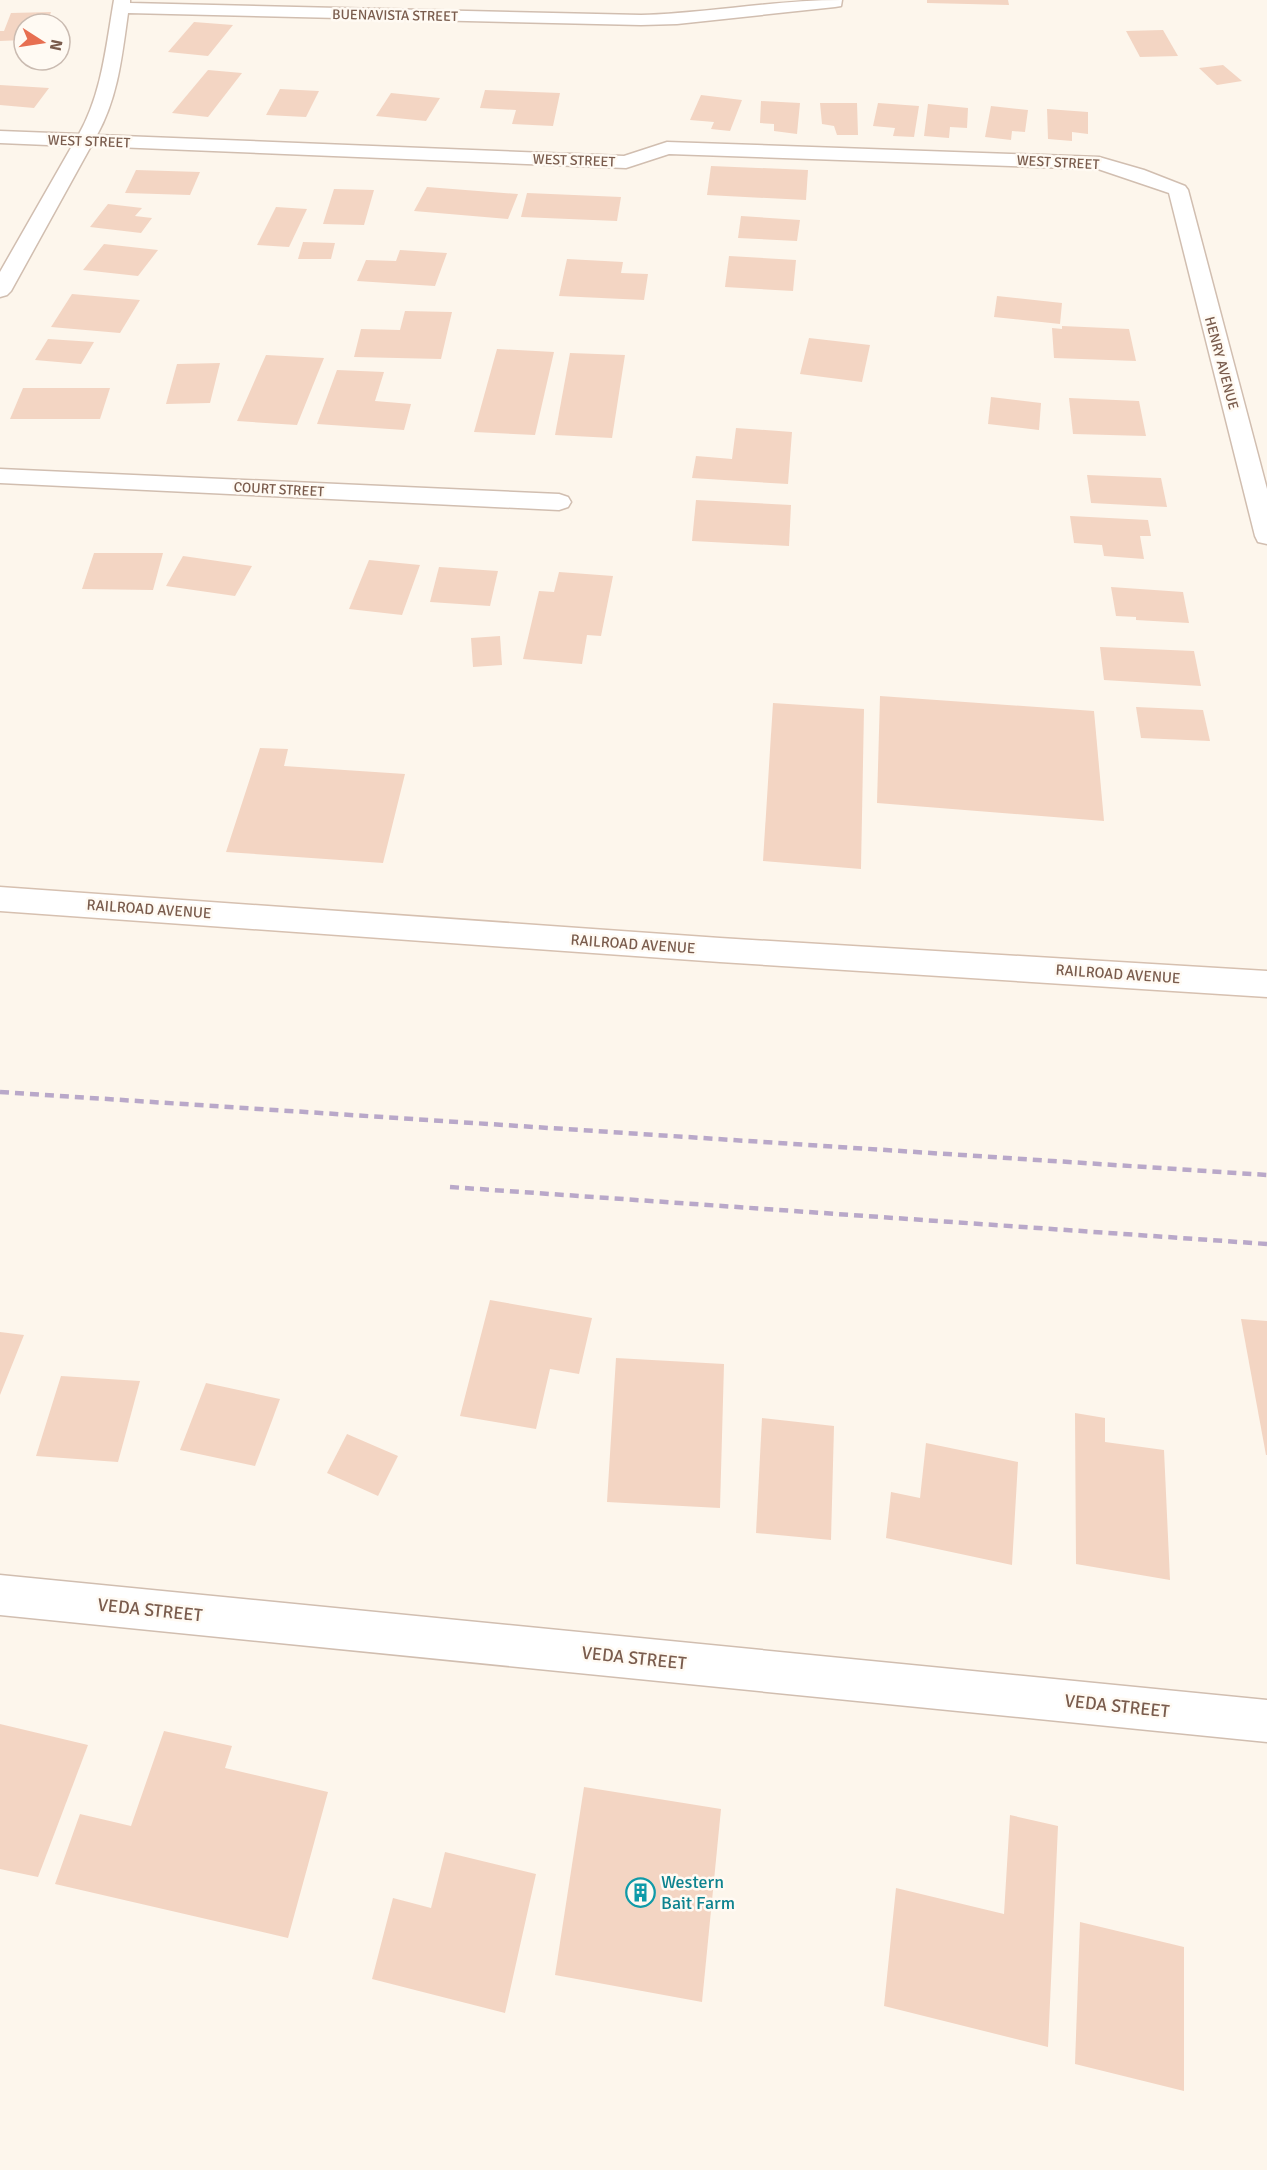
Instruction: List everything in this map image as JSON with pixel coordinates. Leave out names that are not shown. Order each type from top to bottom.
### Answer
[{"type":"street","name":"BUENAVISTA STREET","points":[[122,4],[595,20],[677,19],[835,2]]},
{"type":"street","points":[[0,291],[100,113],[106,94],[122,4]]},
{"type":"street","name":"WEST STREET","points":[[0,137],[626,162],[667,148],[1099,163],[1137,174],[1178,190]]},
{"type":"street","name":"HENRY AVENUE","points":[[1178,190],[1267,536]]},
{"type":"street","name":"COURT STREET","points":[[0,476],[559,502]]},
{"type":"street","name":"RAILROAD AVENUE","points":[[0,899],[720,950],[1267,984]]},
{"type":"street","name":"VEDA STREET","points":[[0,1595],[1267,1721]]},
{"type":"building","points":[[927,0],[1008,0],[1009,5],[927,3]]},
{"type":"building","points":[[11,13],[12,40],[0,41],[0,31],[4,31]]},
{"type":"building","points":[[194,22],[233,25],[208,56],[168,52]]},
{"type":"building","points":[[1163,30],[1178,56],[1140,57],[1126,31]]},
{"type":"building","points":[[1223,65],[1242,81],[1217,85],[1199,68]]},
{"type":"building","points":[[208,70],[242,73],[208,117],[172,113]]},
{"type":"building","points":[[0,85],[49,88],[34,108],[0,105]]},
{"type":"building","points":[[280,89],[319,91],[306,117],[266,115]]},
{"type":"building","points":[[485,90],[560,93],[553,126],[512,124],[516,110],[480,108]]},
{"type":"building","points":[[391,93],[440,98],[426,121],[376,116]]},
{"type":"building","points":[[701,95],[742,100],[730,131],[711,129],[714,122],[690,120]]},
{"type":"building","points":[[761,101],[800,103],[797,134],[774,131],[774,124],[760,123]]},
{"type":"building","points":[[820,103],[857,103],[858,135],[837,135],[834,126],[822,124]]},
{"type":"building","points":[[878,103],[919,106],[914,137],[893,136],[895,128],[873,126]]},
{"type":"building","points":[[928,104],[968,108],[967,128],[950,127],[949,138],[924,136]]},
{"type":"building","points":[[991,106],[1028,110],[1025,132],[1012,131],[1011,140],[985,137]]},
{"type":"building","points":[[1047,109],[1088,112],[1088,134],[1072,132],[1072,141],[1048,139]]},
{"type":"building","points":[[711,166],[808,170],[806,200],[707,195]]},
{"type":"building","points":[[136,170],[200,172],[190,195],[125,193]]},
{"type":"building","points":[[427,187],[518,194],[508,219],[414,211]]},
{"type":"building","points":[[334,189],[374,190],[364,225],[323,224]]},
{"type":"building","points":[[527,193],[621,197],[617,221],[521,217]]},
{"type":"building","points":[[108,204],[142,208],[135,216],[152,218],[141,233],[90,227]]},
{"type":"building","points":[[276,207],[307,209],[289,247],[257,245]]},
{"type":"building","points":[[741,216],[800,220],[797,241],[738,238]]},
{"type":"building","points":[[303,242],[335,243],[331,259],[298,259]]},
{"type":"building","points":[[104,244],[158,250],[138,276],[83,270]]},
{"type":"building","points":[[400,250],[447,253],[435,286],[357,281],[366,260],[396,261]]},
{"type":"building","points":[[729,256],[796,260],[793,291],[725,287]]},
{"type":"building","points":[[567,259],[623,262],[621,273],[648,274],[644,300],[559,296]]},
{"type":"building","points":[[72,294],[140,300],[120,333],[51,327]]},
{"type":"building","points":[[997,296],[1062,303],[1060,324],[994,317]]},
{"type":"building","points":[[405,311],[452,312],[441,359],[354,357],[361,329],[400,330]]},
{"type":"building","points":[[1062,326],[1129,329],[1136,361],[1054,358],[1052,328],[1062,329]]},
{"type":"building","points":[[809,338],[870,345],[862,382],[800,374]]},
{"type":"building","points":[[48,339],[94,342],[81,364],[35,360]]},
{"type":"building","points":[[497,349],[554,352],[535,435],[474,432]]},
{"type":"building","points":[[570,353],[625,355],[612,438],[555,435]]},
{"type":"building","points":[[266,355],[324,358],[297,425],[237,421]]},
{"type":"building","points":[[220,363],[210,403],[166,404],[177,364]]},
{"type":"building","points":[[337,370],[384,372],[375,401],[411,404],[404,430],[317,424]]},
{"type":"building","points":[[23,388],[110,388],[100,419],[10,419]]},
{"type":"building","points":[[991,397],[1041,403],[1039,430],[988,424]]},
{"type":"building","points":[[1069,398],[1139,401],[1146,436],[1073,434]]},
{"type":"building","points":[[736,428],[792,432],[788,484],[692,478],[696,456],[732,459]]},
{"type":"building","points":[[1087,475],[1161,478],[1167,507],[1091,503]]},
{"type":"building","points":[[696,500],[791,505],[789,546],[692,541]]},
{"type":"building","points":[[1070,516],[1148,520],[1151,536],[1140,536],[1144,559],[1104,556],[1102,545],[1074,543]]},
{"type":"building","points":[[94,553],[163,553],[153,590],[82,589]]},
{"type":"building","points":[[183,556],[252,566],[235,596],[166,586]]},
{"type":"building","points":[[369,560],[420,565],[402,615],[349,609]]},
{"type":"building","points":[[439,567],[498,571],[490,606],[430,602]]},
{"type":"building","points":[[559,572],[613,576],[601,636],[587,635],[582,664],[523,659],[539,591],[554,592]]},
{"type":"building","points":[[1111,587],[1183,592],[1189,623],[1136,620],[1136,617],[1116,616]]},
{"type":"building","points":[[500,636],[502,665],[473,667],[471,638]]},
{"type":"building","points":[[1100,647],[1194,651],[1201,686],[1104,680]]},
{"type":"building","points":[[880,696],[1094,711],[1104,821],[877,803]]},
{"type":"building","points":[[773,703],[864,709],[861,869],[763,861]]},
{"type":"building","points":[[1136,707],[1203,710],[1210,741],[1141,738]]},
{"type":"building","points":[[260,748],[288,749],[284,766],[405,774],[383,863],[226,852]]},
{"type":"building","points":[[490,1300],[592,1318],[579,1374],[550,1369],[536,1429],[460,1416]]},
{"type":"building","points":[[1241,1319],[1267,1321],[1267,1455],[1266,1455]]},
{"type":"building","points":[[0,1332],[24,1335],[0,1395]]},
{"type":"building","points":[[616,1358],[724,1364],[720,1508],[607,1502]]},
{"type":"building","points":[[61,1376],[140,1381],[118,1462],[36,1456]]},
{"type":"building","points":[[206,1383],[280,1399],[255,1466],[180,1450]]},
{"type":"building","points":[[1075,1413],[1105,1418],[1105,1442],[1164,1450],[1170,1580],[1076,1564]]},
{"type":"building","points":[[762,1418],[834,1426],[831,1540],[756,1533]]},
{"type":"building","points":[[347,1434],[398,1456],[378,1496],[327,1473]]},
{"type":"building","points":[[926,1443],[1018,1462],[1012,1565],[886,1538],[891,1492],[920,1498]]},
{"type":"building","points":[[0,1724],[88,1745],[38,1877],[0,1869]]},
{"type":"building","points":[[164,1731],[232,1746],[225,1768],[328,1792],[288,1938],[55,1884],[80,1814],[131,1826]]},
{"type":"building","name":"Western Bait Farm","points":[[584,1787],[721,1809],[702,2002],[555,1975]]},
{"type":"building","points":[[1010,1815],[1058,1826],[1048,2047],[884,2006],[896,1888],[1004,1914]]},
{"type":"building","points":[[445,1852],[536,1874],[505,2013],[372,1979],[393,1898],[431,1908]]},
{"type":"building","points":[[1080,1922],[1184,1947],[1184,2091],[1075,2064]]},
{"type":"railway","points":[[0,1092],[1267,1175]]},
{"type":"railway","points":[[450,1187],[1267,1244]]},
{"type":"place","name":"Western Bait Farm","points":[[640,1892]]}]
